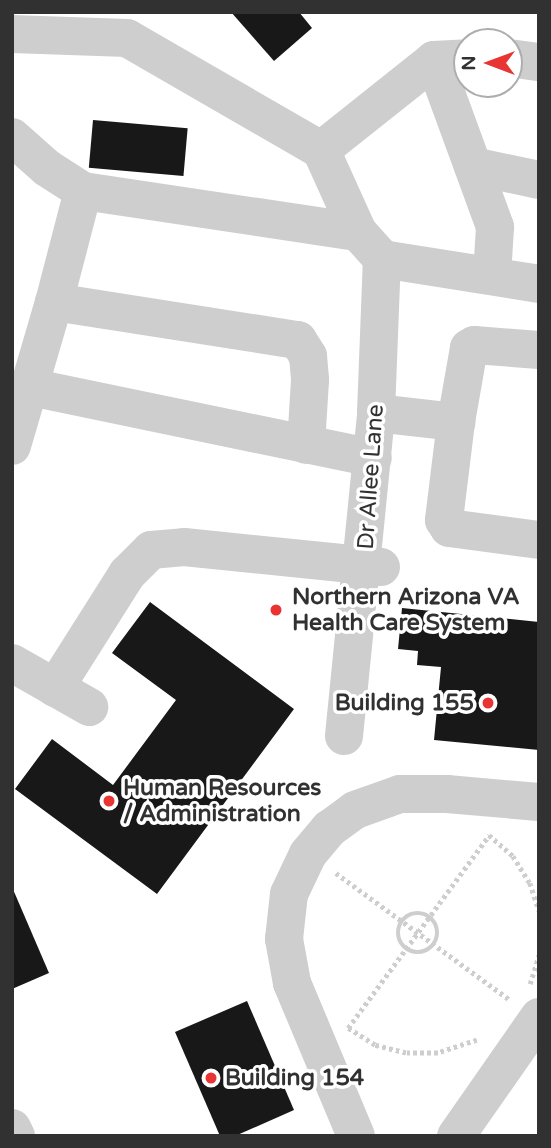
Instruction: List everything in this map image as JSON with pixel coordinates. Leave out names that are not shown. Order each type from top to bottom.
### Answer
[{"type":"lane","points":[[12,34],[127,38],[321,150],[370,246]]},
{"type":"lane","points":[[321,150],[451,60],[473,166],[495,227],[492,276]]},
{"type":"lane","points":[[12,137],[47,168],[83,191],[370,246],[492,276],[539,284]]},
{"type":"lane","points":[[473,166],[539,180]]},
{"type":"lane","points":[[12,446],[83,191]]},
{"type":"lane","name":"Dr Allee Lane","points":[[344,736],[372,566],[376,413],[370,246]]},
{"type":"lane","points":[[54,302],[298,340],[308,356],[310,380],[306,445]]},
{"type":"lane","points":[[539,350],[474,345],[469,348],[456,422],[444,520],[449,528],[539,540]]},
{"type":"lane","points":[[30,387],[373,458]]},
{"type":"lane","points":[[376,413],[456,422]]},
{"type":"lane","points":[[55,688],[127,574],[151,550],[184,547],[372,566]]},
{"type":"lane","points":[[12,663],[89,707]]},
{"type":"lane","points":[[356,1136],[292,984],[284,939],[289,894],[308,854],[329,830],[355,810],[400,794],[447,794],[539,802]]},
{"type":"lane","points":[[456,1136],[528,1003]]},
{"type":"lane","points":[[12,1128],[16,1136]]},
{"type":"path","points":[[487,1034],[469,1045],[438,1053],[406,1053],[375,1045],[348,1028],[489,835],[513,856],[530,883],[539,911]]},
{"type":"path","points":[[335,873],[434,945],[528,1003],[539,955]]},
{"type":"path","points":[[412,914],[429,916],[438,932],[434,945],[417,953],[406,948],[398,932],[402,921],[412,914]]},
{"type":"building","points":[[231,12],[299,12],[312,28],[274,61]]},
{"type":"building","points":[[93,120],[188,128],[183,176],[89,168]]},
{"type":"building","points":[[150,602],[294,709],[157,894],[15,789],[52,739],[113,785],[176,700],[112,653]]},
{"type":"building","name":"Building 155","points":[[402,608],[539,622],[539,750],[434,740],[441,667],[417,665],[418,651],[398,649]]},
{"type":"building","points":[[12,887],[49,973],[12,989]]},
{"type":"building","points":[[247,1001],[294,1110],[235,1136],[220,1136],[175,1032]]},
{"type":"place","name":"Northern Arizona VA Health Care System","points":[[276,610]]},
{"type":"place","name":"Building 155","points":[[488,703]]},
{"type":"place","name":"Human Resources / Administration","points":[[109,801]]},
{"type":"place","name":"Building 154","points":[[211,1078]]}]
